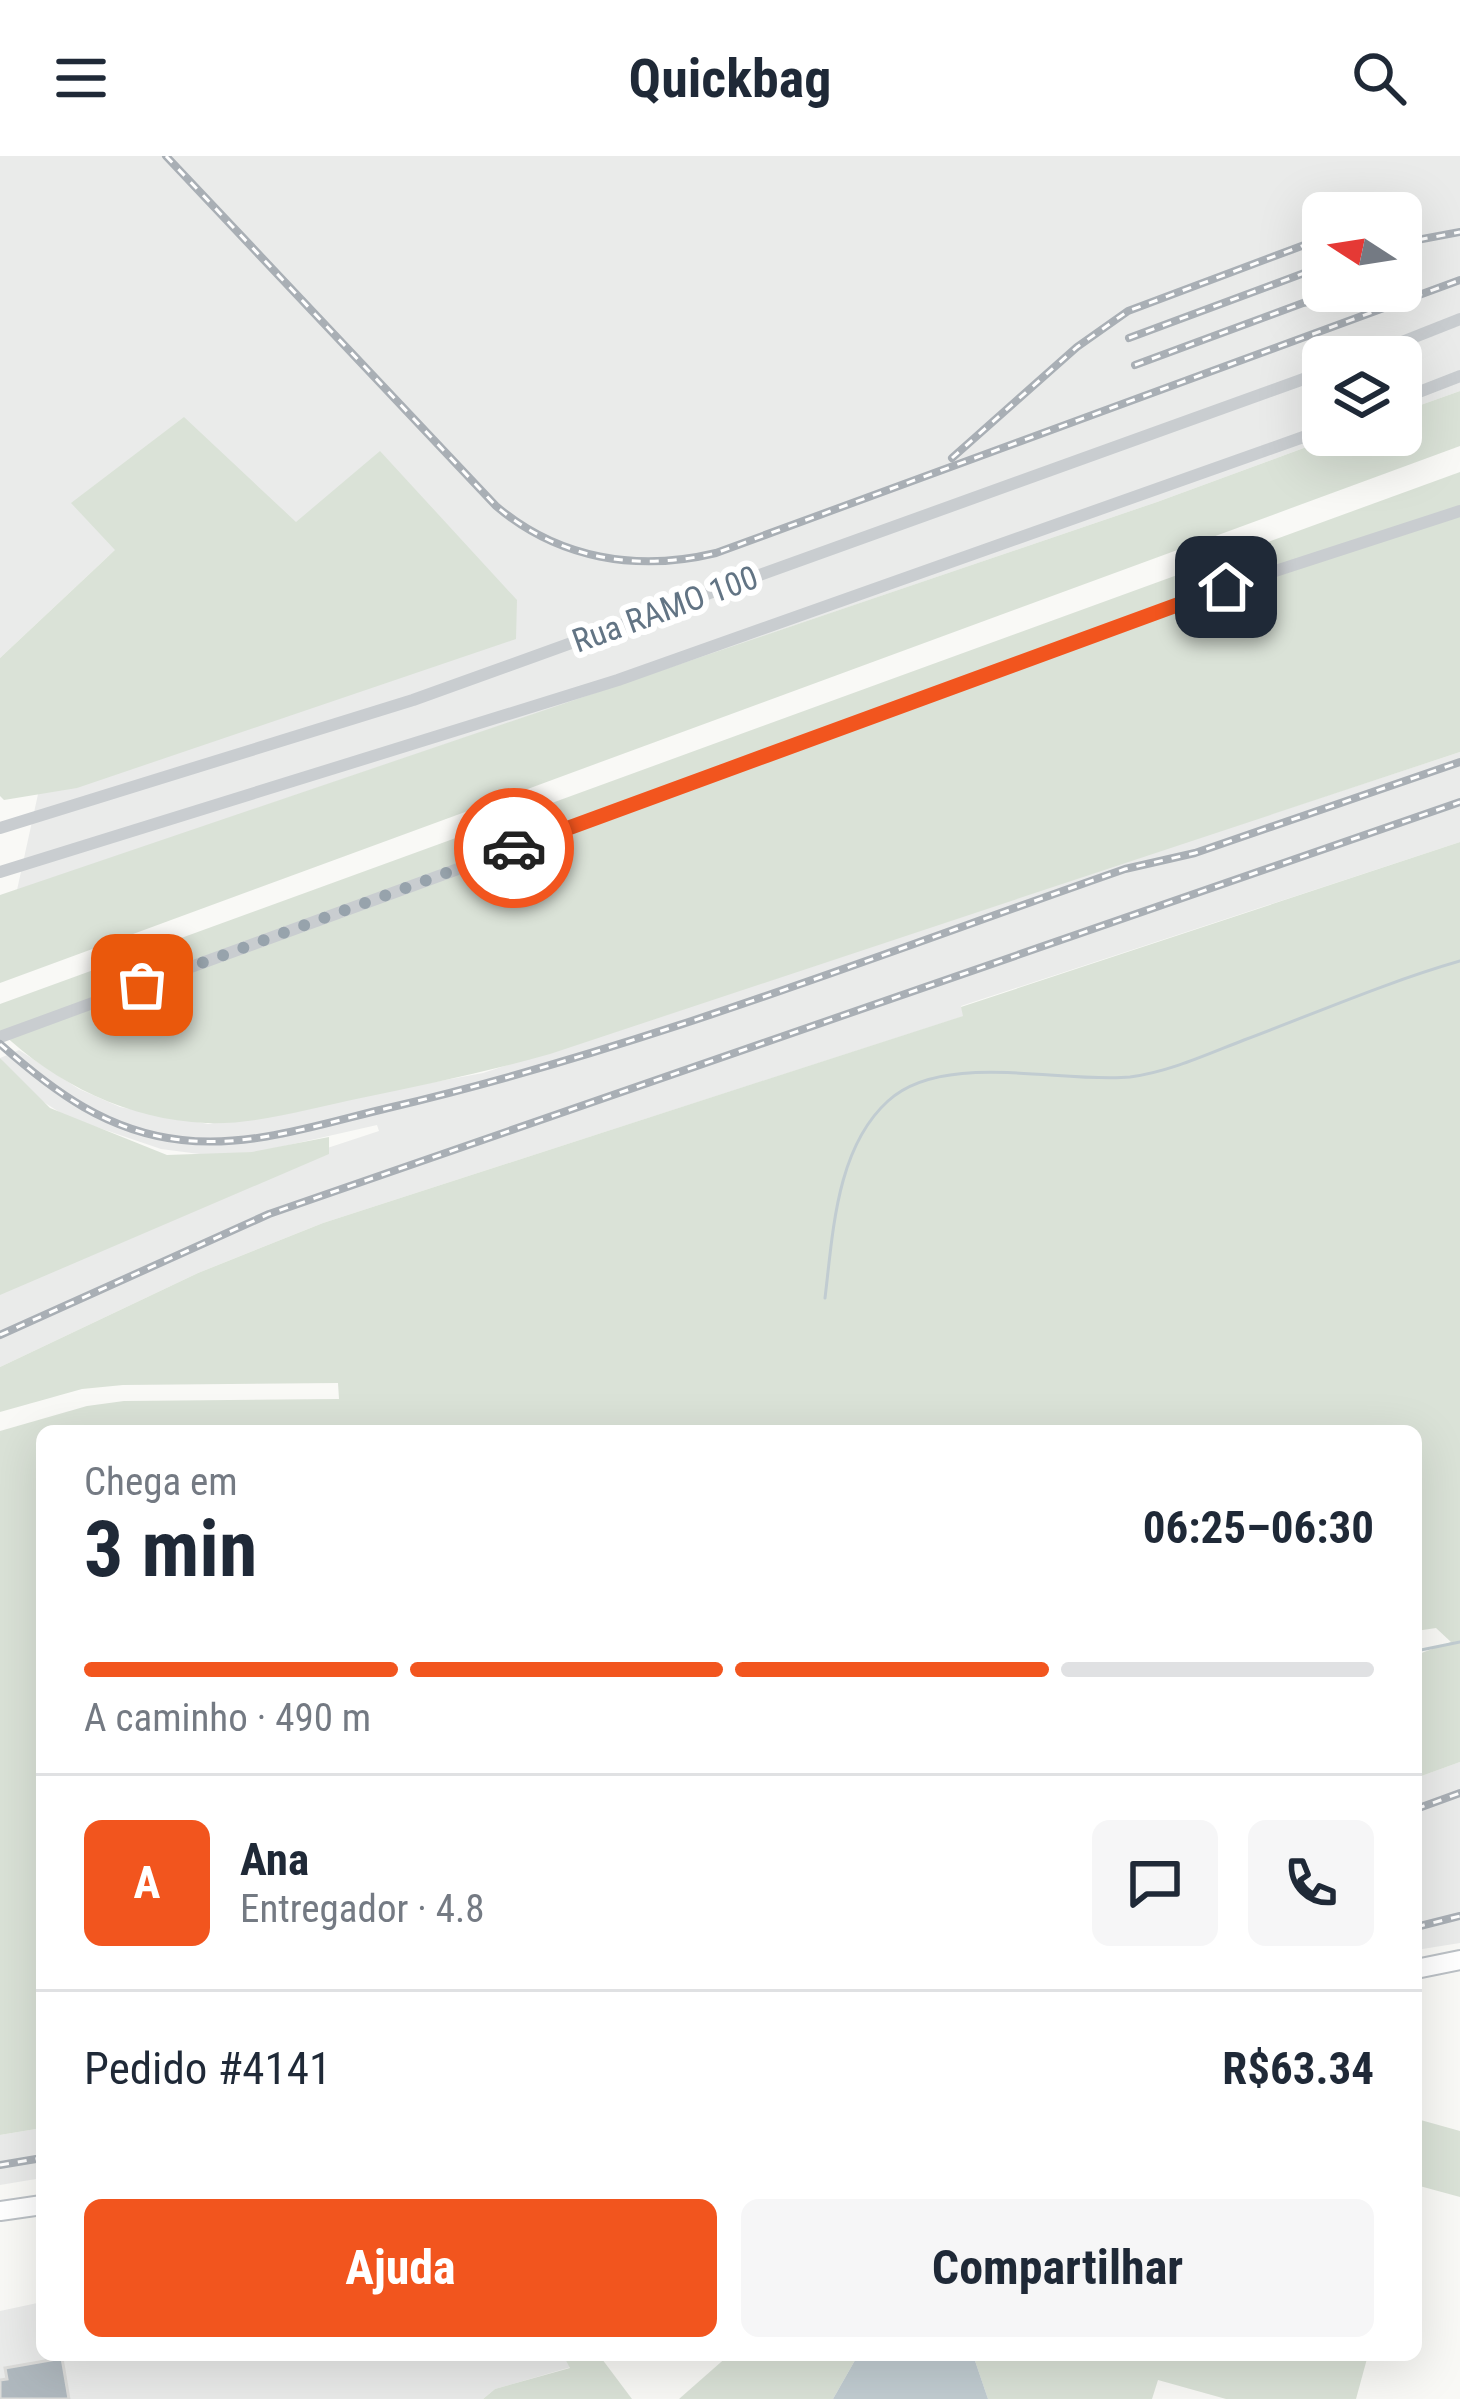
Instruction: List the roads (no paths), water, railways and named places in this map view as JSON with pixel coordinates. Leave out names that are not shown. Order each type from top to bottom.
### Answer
[{"type":"street","points":[[1418,336],[1460,320]]},
{"type":"street","points":[[1422,391],[1460,376]]},
{"type":"street","name":"Rua RAMO 100","points":[[0,828],[413,700],[1302,379]]},
{"type":"street","name":"Rua RAMO 100","points":[[0,872],[618,680],[1302,437]]},
{"type":"street","points":[[0,1037],[1203,596],[1460,511]]},
{"type":"street","points":[[1422,1968],[1460,1960]]},
{"type":"street","points":[[0,2211],[36,2206]]},
{"type":"waterway","points":[[825,1298],[840,1193],[857,1142],[888,1101],[911,1086],[971,1073],[1145,1075],[1460,961]]},
{"type":"waterway","points":[[1422,1650],[1460,1642]]},
{"type":"railway","points":[[166,156],[496,506],[545,538],[572,549],[628,560],[686,559],[716,553],[1460,280]]},
{"type":"railway","points":[[1422,239],[1460,232]]},
{"type":"railway","points":[[952,458],[1077,347],[1128,311],[1302,246]]},
{"type":"railway","points":[[1129,338],[1302,274]]},
{"type":"railway","points":[[1135,365],[1302,303]]},
{"type":"railway","points":[[0,1044],[84,1107],[155,1136],[208,1142],[286,1133],[482,1084],[668,1029],[1125,869],[1195,853],[1460,762]]},
{"type":"railway","points":[[0,1335],[269,1214],[1460,802]]},
{"type":"railway","points":[[1422,1807],[1460,1793]]},
{"type":"railway","points":[[1422,1926],[1460,1916]]},
{"type":"railway","points":[[0,2165],[36,2159]]}]
